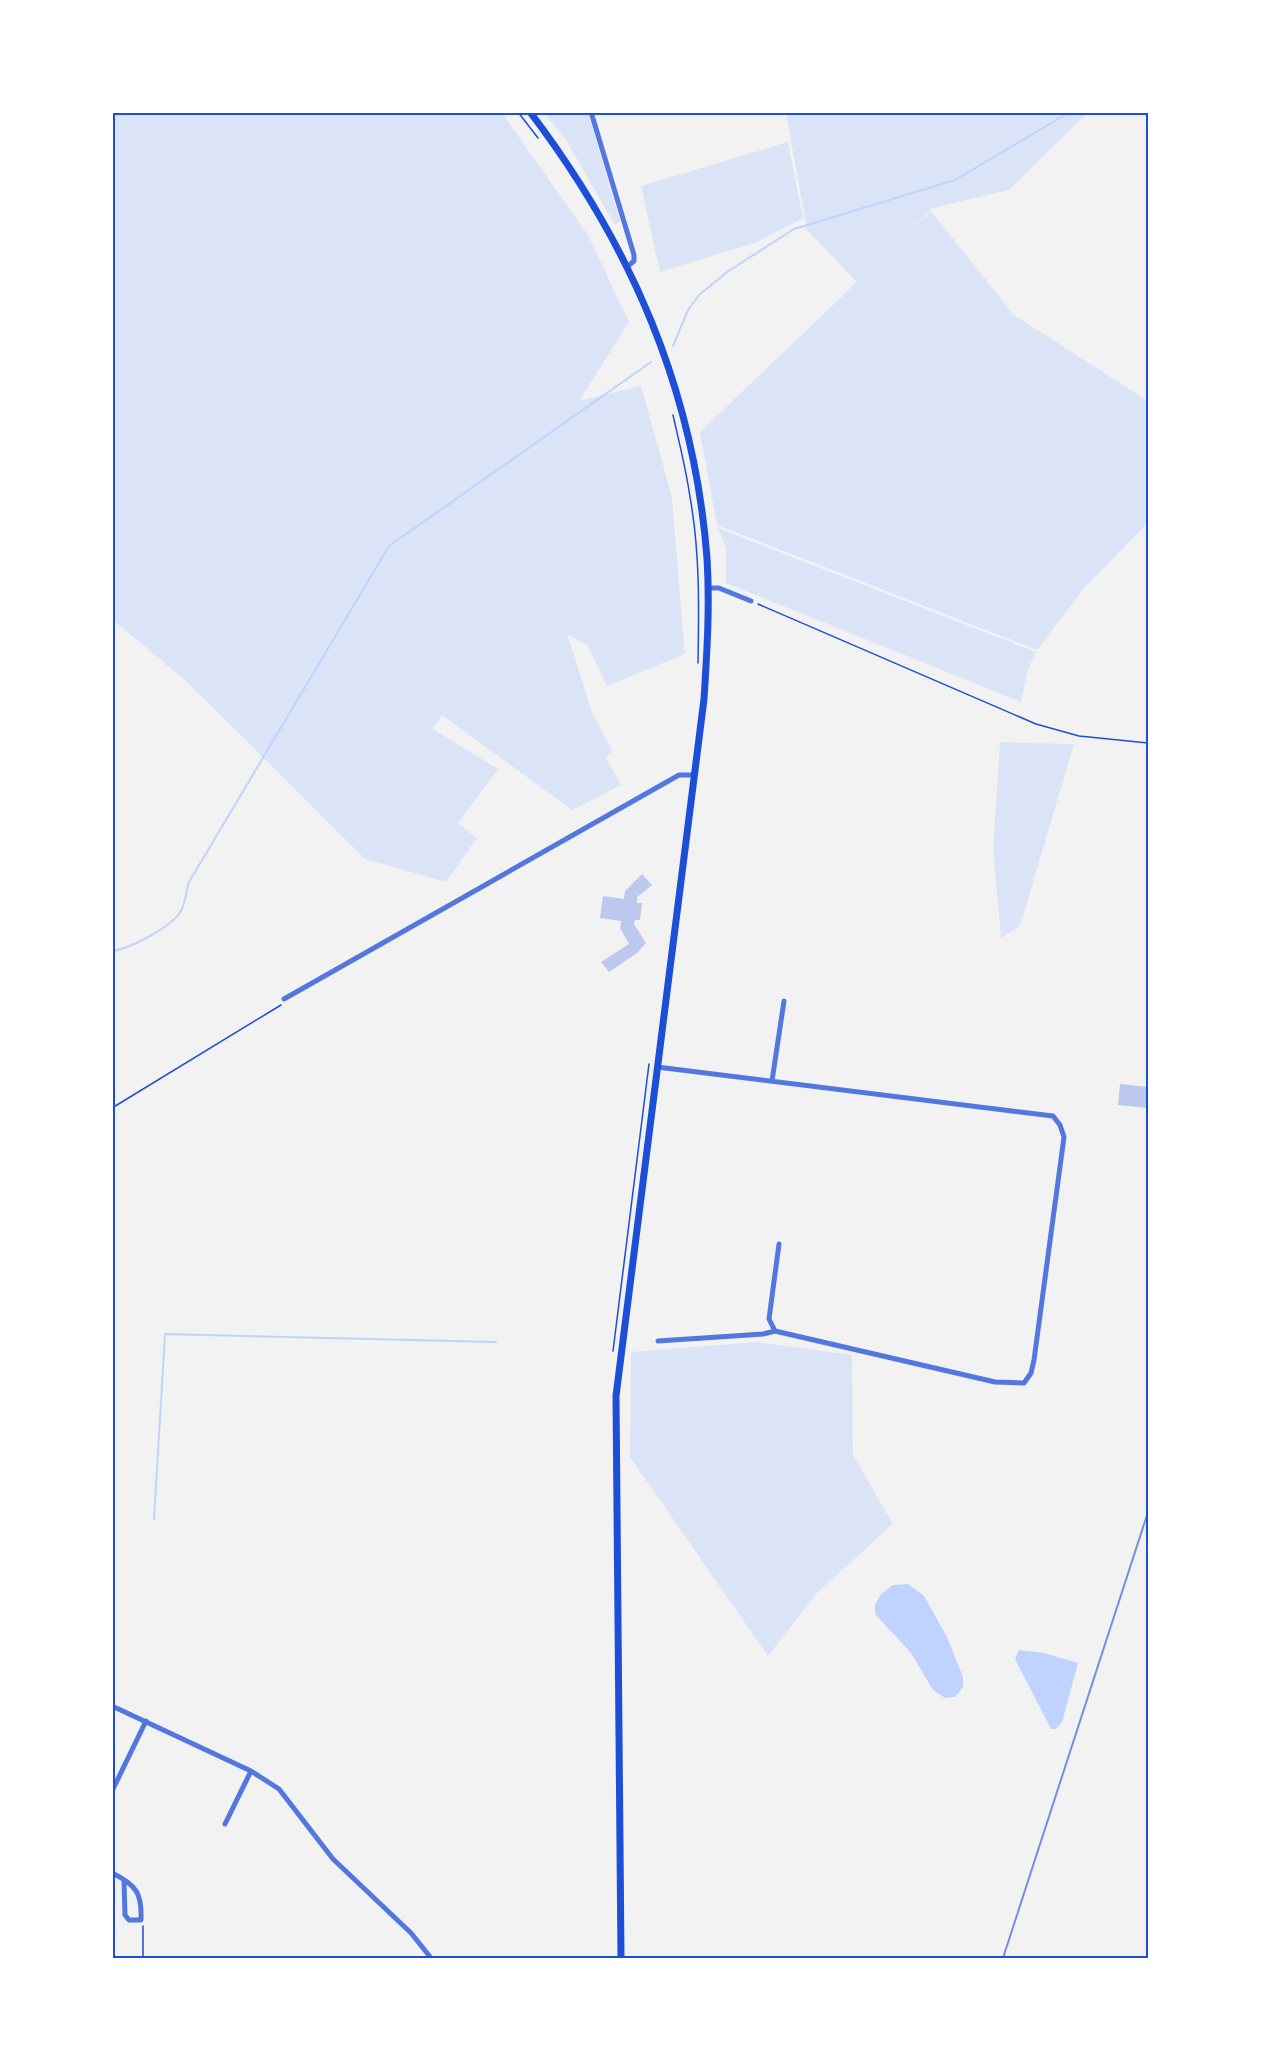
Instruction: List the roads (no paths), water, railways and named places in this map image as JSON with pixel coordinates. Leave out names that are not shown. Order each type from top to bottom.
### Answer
[{"type":"main road","points":[[530,112],[590,198],[628,266],[656,330],[683,418],[699,492],[708,588],[704,699],[616,1396],[621,1959]]},
{"type":"street","points":[[591,112],[634,255],[634,261],[628,266]]},
{"type":"street","points":[[708,588],[720,588],[752,601]]},
{"type":"street","points":[[284,999],[679,775],[694,775]]},
{"type":"street","points":[[771,1081],[784,1001]]},
{"type":"street","points":[[657,1067],[1053,1116],[1060,1125],[1064,1137],[1034,1360],[1031,1373],[1024,1383],[995,1382],[775,1330],[763,1334],[658,1341]]},
{"type":"street","points":[[775,1330],[769,1319],[779,1244]]},
{"type":"street","points":[[112,1706],[251,1771],[279,1789],[333,1859],[411,1933],[431,1959]]},
{"type":"street","points":[[112,1791],[146,1721]]},
{"type":"street","points":[[225,1824],[251,1771]]},
{"type":"street","points":[[112,1873],[124,1881],[141,1899],[141,1920],[129,1920],[124,1915],[124,1881]]},
{"type":"water","points":[[908,1584],[924,1596],[947,1637],[963,1677],[963,1687],[955,1697],[945,1698],[933,1690],[911,1653],[875,1614],[875,1605],[881,1594],[893,1585]]},
{"type":"water","points":[[1019,1650],[1044,1653],[1078,1663],[1062,1722],[1056,1729],[1051,1729],[1015,1659]]},
{"type":"waterway","points":[[673,346],[688,310],[699,295],[727,272],[794,229],[955,180],[1070,112]]},
{"type":"waterway","points":[[112,951],[148,937],[174,920],[179,914],[189,882],[389,546],[651,362]]},
{"type":"waterway","points":[[154,1519],[165,1334],[496,1342]]},
{"type":"railway","points":[[1003,1958],[1148,1512]]}]
